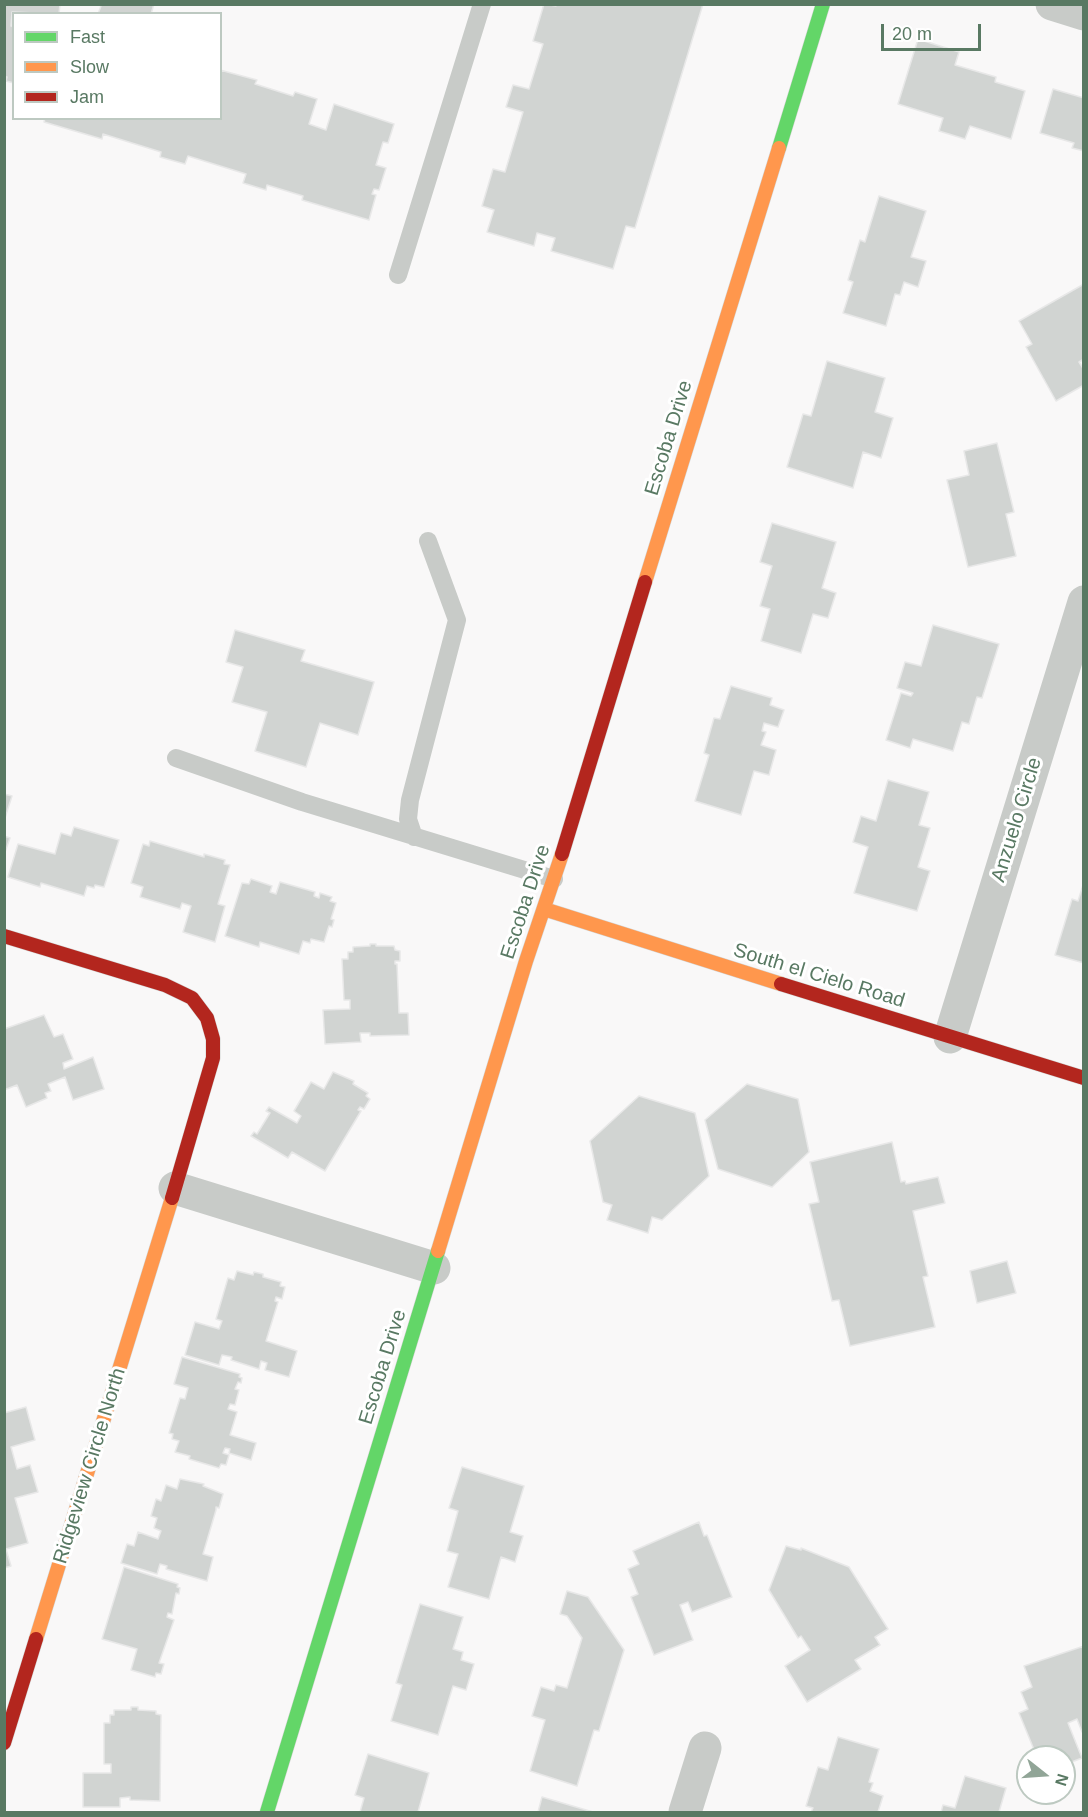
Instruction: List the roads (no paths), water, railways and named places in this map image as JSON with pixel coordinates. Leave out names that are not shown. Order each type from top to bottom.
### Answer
[{"type":"street","name":"Escoba Drive","points":[[267,1812],[526,961],[554,879],[824,4]]},
{"type":"street","points":[[1052,4],[1083,14]]},
{"type":"street","name":"Anzuelo Circle","points":[[950,1037],[1083,602]]},
{"type":"street","name":"South el Cielo Road","points":[[544,909],[1083,1078]]},
{"type":"street","name":"Ridgeview Circle North","points":[[4,936],[165,985],[192,998],[207,1018],[213,1039],[213,1058],[175,1188],[4,1743]]},
{"type":"street","points":[[175,1188],[434,1268]]},
{"type":"street","points":[[685,1812],[705,1748]]},
{"type":"lane","points":[[398,275],[483,4]]},
{"type":"lane","points":[[414,837],[408,819],[410,800],[457,620],[428,541]]},
{"type":"lane","points":[[176,758],[302,802],[554,879]]}]
